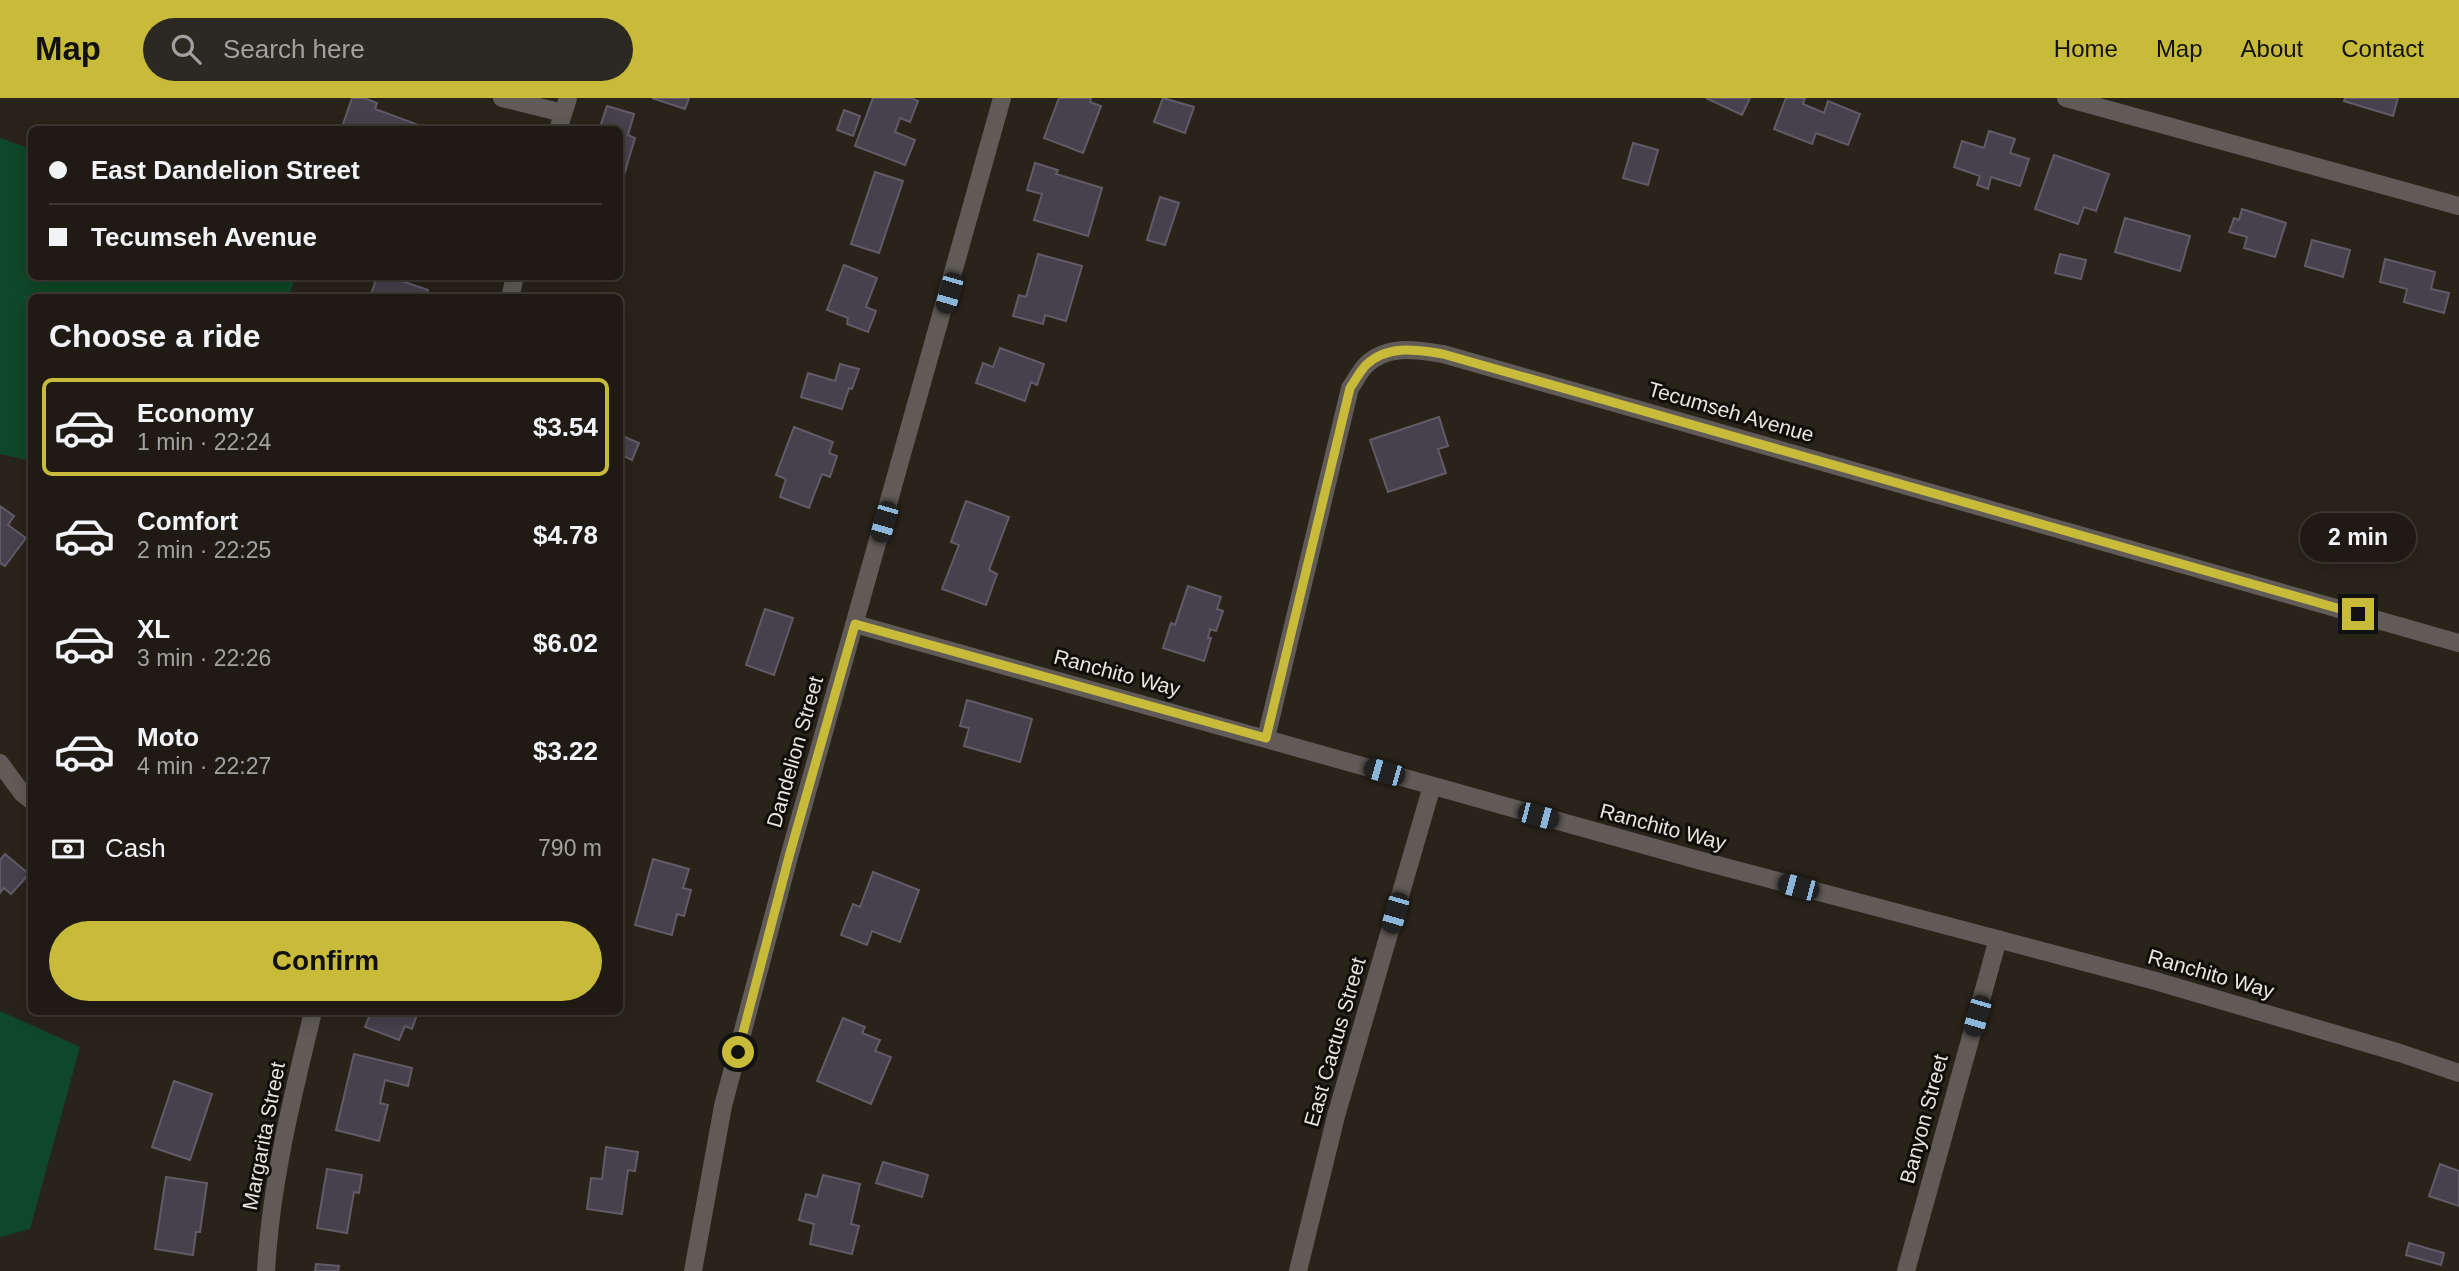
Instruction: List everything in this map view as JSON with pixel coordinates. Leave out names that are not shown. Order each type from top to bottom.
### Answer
[{"type":"street","points":[[502,98],[563,113]]},
{"type":"street","name":"Dandelion Street","points":[[693,1271],[723,1106],[780,891],[1002,98]]},
{"type":"street","points":[[2066,98],[2459,206]]},
{"type":"street","name":"Tecumseh Avenue","points":[[1266,738],[1350,388],[1365,365],[1381,354],[1405,349],[1443,354],[2459,643]]},
{"type":"street","name":"Ranchito Way","points":[[855,624],[1698,860],[2152,980],[2459,1073]]},
{"type":"street","points":[[0,763],[28,798]]},
{"type":"street","name":"East Cactus Street","points":[[1298,1271],[1336,1115],[1432,786]]},
{"type":"street","name":"Banyon Street","points":[[1906,1271],[1998,939]]},
{"type":"street","name":"Margarita Street","points":[[266,1271],[281,1143],[312,1015]]},
{"type":"green space","points":[[0,138],[28,148],[28,280],[294,280],[290,294],[28,294],[28,460],[0,454]]},
{"type":"green space","points":[[0,1011],[80,1047],[30,1229],[0,1237]]},
{"type":"building","points":[[352,98],[364,98],[377,103],[375,109],[416,124],[415,126],[342,126]]},
{"type":"building","points":[[652,98],[689,98],[685,109]]},
{"type":"building","points":[[873,98],[911,98],[918,101],[910,122],[900,118],[895,132],[915,140],[905,165],[855,146]]},
{"type":"building","points":[[1059,98],[1091,98],[1090,102],[1101,106],[1083,153],[1044,138]]},
{"type":"building","points":[[1163,98],[1194,107],[1185,133],[1154,122]]},
{"type":"building","points":[[1706,98],[1750,98],[1742,115]]},
{"type":"building","points":[[1786,98],[1805,98],[1803,104],[1824,113],[1828,101],[1860,114],[1848,145],[1816,133],[1812,144],[1774,129]]},
{"type":"building","points":[[2345,98],[2398,98],[2393,116],[2344,101]]},
{"type":"building","points":[[607,106],[634,114],[628,135],[635,138],[624,175],[623,126],[600,126]]},
{"type":"building","points":[[844,110],[860,116],[853,136],[837,130]]},
{"type":"building","points":[[1989,131],[2015,139],[2010,153],[2029,159],[2020,186],[1991,177],[1988,189],[1977,185],[1980,176],[1954,167],[1962,141],[1984,148]]},
{"type":"building","points":[[1633,143],[1658,150],[1648,185],[1623,178]]},
{"type":"building","points":[[2054,155],[2109,174],[2096,211],[2084,207],[2078,224],[2035,209]]},
{"type":"building","points":[[1035,163],[1058,170],[1056,174],[1102,188],[1088,236],[1034,220],[1042,194],[1027,190]]},
{"type":"building","points":[[875,172],[903,181],[879,253],[851,244]]},
{"type":"building","points":[[1160,197],[1179,203],[1165,245],[1147,240]]},
{"type":"building","points":[[2242,209],[2286,223],[2275,257],[2244,248],[2247,237],[2229,232],[2234,218],[2239,220]]},
{"type":"building","points":[[2125,218],[2190,236],[2180,271],[2115,252]]},
{"type":"building","points":[[2312,240],[2350,250],[2343,277],[2305,266]]},
{"type":"building","points":[[1038,254],[1082,266],[1066,321],[1045,315],[1043,324],[1013,316],[1019,295],[1026,297]]},
{"type":"building","points":[[2060,254],[2086,260],[2081,279],[2055,273]]},
{"type":"building","points":[[2385,259],[2435,272],[2431,289],[2449,293],[2444,313],[2404,302],[2407,289],[2380,282]]},
{"type":"building","points":[[844,265],[877,278],[866,307],[876,311],[868,332],[847,324],[848,318],[827,310]]},
{"type":"building","points":[[376,280],[399,280],[428,290],[427,294],[371,294]]},
{"type":"building","points":[[1000,348],[1044,364],[1037,385],[1031,382],[1025,401],[976,383],[983,363],[993,367]]},
{"type":"building","points":[[840,364],[859,369],[842,409],[801,397],[808,373],[835,381]]},
{"type":"building","points":[[1439,417],[1448,446],[1438,449],[1446,473],[1388,492],[1370,440]]},
{"type":"building","points":[[794,427],[833,442],[829,453],[837,456],[830,477],[822,474],[809,508],[780,497],[786,479],[776,475]]},
{"type":"building","points":[[623,436],[639,443],[632,460],[623,456]]},
{"type":"building","points":[[966,501],[1009,517],[989,570],[997,574],[986,605],[942,589],[959,545],[951,542]]},
{"type":"building","points":[[0,506],[14,516],[8,525],[26,538],[5,566],[0,563]]},
{"type":"building","points":[[1188,586],[1221,597],[1217,609],[1223,611],[1216,631],[1210,629],[1208,638],[1211,638],[1204,661],[1163,648],[1171,623],[1175,625]]},
{"type":"building","points":[[765,609],[793,618],[774,675],[746,665]]},
{"type":"building","points":[[967,700],[1032,719],[1020,762],[964,746],[969,728],[960,726]]},
{"type":"building","points":[[5,854],[28,873],[11,894],[4,888],[0,893],[0,860]]},
{"type":"building","points":[[653,859],[689,869],[683,888],[691,890],[684,916],[677,914],[672,935],[635,925]]},
{"type":"building","points":[[873,872],[919,890],[900,942],[872,931],[867,945],[841,935],[853,904],[860,907]]},
{"type":"building","points":[[370,1015],[417,1015],[412,1029],[405,1026],[399,1040],[365,1027]]},
{"type":"building","points":[[843,1018],[865,1027],[862,1033],[880,1040],[875,1051],[891,1057],[871,1104],[817,1081]]},
{"type":"building","points":[[354,1054],[412,1068],[408,1086],[385,1080],[380,1103],[388,1105],[379,1141],[336,1130]]},
{"type":"building","points":[[174,1081],[212,1094],[190,1160],[152,1147]]},
{"type":"building","points":[[606,1147],[638,1152],[635,1171],[628,1170],[622,1214],[587,1209],[591,1178],[602,1179]]},
{"type":"building","points":[[883,1162],[928,1175],[922,1197],[876,1183]]},
{"type":"building","points":[[2440,1164],[2459,1171],[2459,1206],[2429,1196]]},
{"type":"building","points":[[327,1169],[362,1175],[359,1193],[354,1192],[347,1233],[317,1228]]},
{"type":"building","points":[[823,1175],[860,1184],[851,1224],[859,1226],[852,1254],[810,1244],[814,1224],[799,1220],[806,1194],[817,1197]]},
{"type":"building","points":[[166,1177],[207,1183],[200,1232],[196,1232],[193,1255],[155,1249]]},
{"type":"building","points":[[2409,1243],[2444,1253],[2441,1265],[2406,1255]]},
{"type":"building","points":[[316,1264],[339,1266],[338,1271],[315,1271]]},
{"type":"route","points":[[738,1052],[790,853],[855,624],[1266,738],[1350,388],[1365,365],[1381,354],[1405,349],[1443,354],[2358,614]]}]
